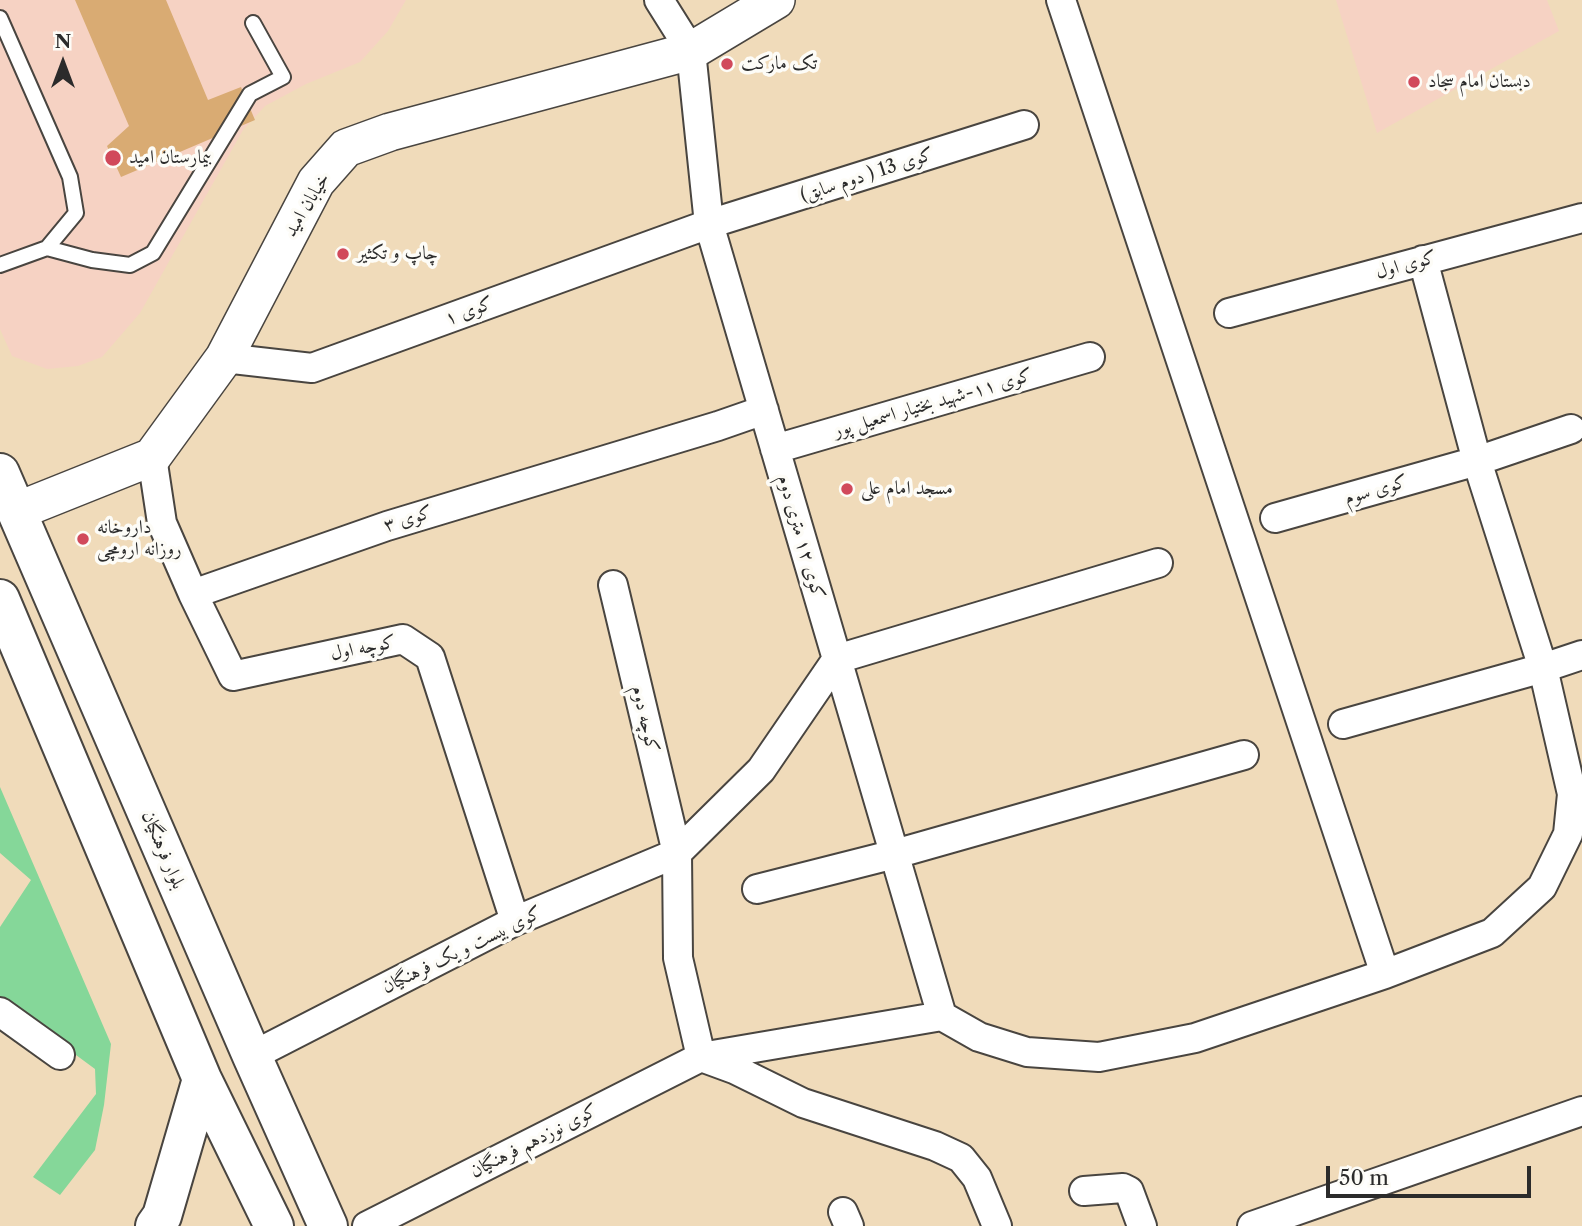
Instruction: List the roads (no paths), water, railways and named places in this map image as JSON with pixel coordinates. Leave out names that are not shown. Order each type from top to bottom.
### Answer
[{"type":"main road","name":"بلوار فرهنگیان","points":[[0,473],[328,1226]]},
{"type":"main road","points":[[0,600],[202,1079],[274,1226]]},
{"type":"main road","points":[[155,1226],[162,1216],[202,1079]]},
{"type":"street","points":[[659,0],[691,51]]},
{"type":"street","name":"خیابان امید","points":[[152,457],[224,358],[316,182],[346,148],[390,132],[691,51],[776,0]]},
{"type":"street","points":[[1061,0],[1385,974]]},
{"type":"street","name":"کوی ۱۲ متری دوم","points":[[691,51],[709,224],[942,1016]]},
{"type":"street","name":"کوی 13 ( دوم سابق)","points":[[709,224],[1024,125]]},
{"type":"street","name":"کوی اول","points":[[1229,313],[1582,218]]},
{"type":"street","name":"کوی ۱","points":[[224,358],[312,368],[709,224]]},
{"type":"street","points":[[942,1016],[979,1037],[1027,1052],[1099,1057],[1195,1038],[1385,974],[1492,933],[1542,887],[1568,834],[1577,793],[1543,668],[1477,461],[1423,260]]},
{"type":"street","name":"کوی ۱۱-شهید بختیار اسمعیل پور","points":[[775,449],[1090,357]]},
{"type":"street","name":"کوی ۳","points":[[193,594],[387,526],[764,410]]},
{"type":"street","name":"کوی سوم","points":[[1275,518],[1477,461],[1571,429]]},
{"type":"street","points":[[18,511],[152,457],[162,523],[193,594]]},
{"type":"street","points":[[677,853],[761,770],[837,659],[1158,563]]},
{"type":"street","name":"کوچه دوم","points":[[613,586],[677,853],[678,958],[701,1057]]},
{"type":"street","name":"کوچه اول","points":[[193,594],[233,676],[403,639],[430,657],[515,921]]},
{"type":"street","points":[[1342,724],[1582,655]]},
{"type":"street","points":[[757,889],[895,854],[1244,755]]},
{"type":"street","points":[[1568,834],[1582,860]]},
{"type":"street","name":"کوی بیست و یک فرهنگیان","points":[[252,1056],[515,921],[677,853]]},
{"type":"street","points":[[0,1012],[60,1055]]},
{"type":"street","name":"کوی نوزدهم فرهنگیان","points":[[367,1226],[701,1057],[942,1016]]},
{"type":"street","points":[[701,1057],[734,1069],[803,1103],[935,1146],[961,1158],[977,1178],[997,1226]]},
{"type":"street","points":[[1252,1226],[1582,1111]]},
{"type":"street","points":[[1084,1191],[1123,1188],[1129,1191],[1142,1226]]},
{"type":"lane","points":[[0,18],[70,177],[76,213],[47,248],[0,265]]},
{"type":"lane","points":[[47,248],[92,260],[130,265],[153,253],[250,94],[283,77],[253,23]]},
{"type":"place","name":"تک مارکت","points":[[727,64]]},
{"type":"place","name":"دبستان امام سجاد","points":[[1414,82]]},
{"type":"place","name":"بیمارستان امید","points":[[113,158]]},
{"type":"place","name":"چاپ و تکثیر","points":[[343,254]]},
{"type":"place","name":"مسجد امام علی","points":[[847,489]]},
{"type":"place","name":"داروخانه روزانه ارومچی","points":[[83,539]]}]
